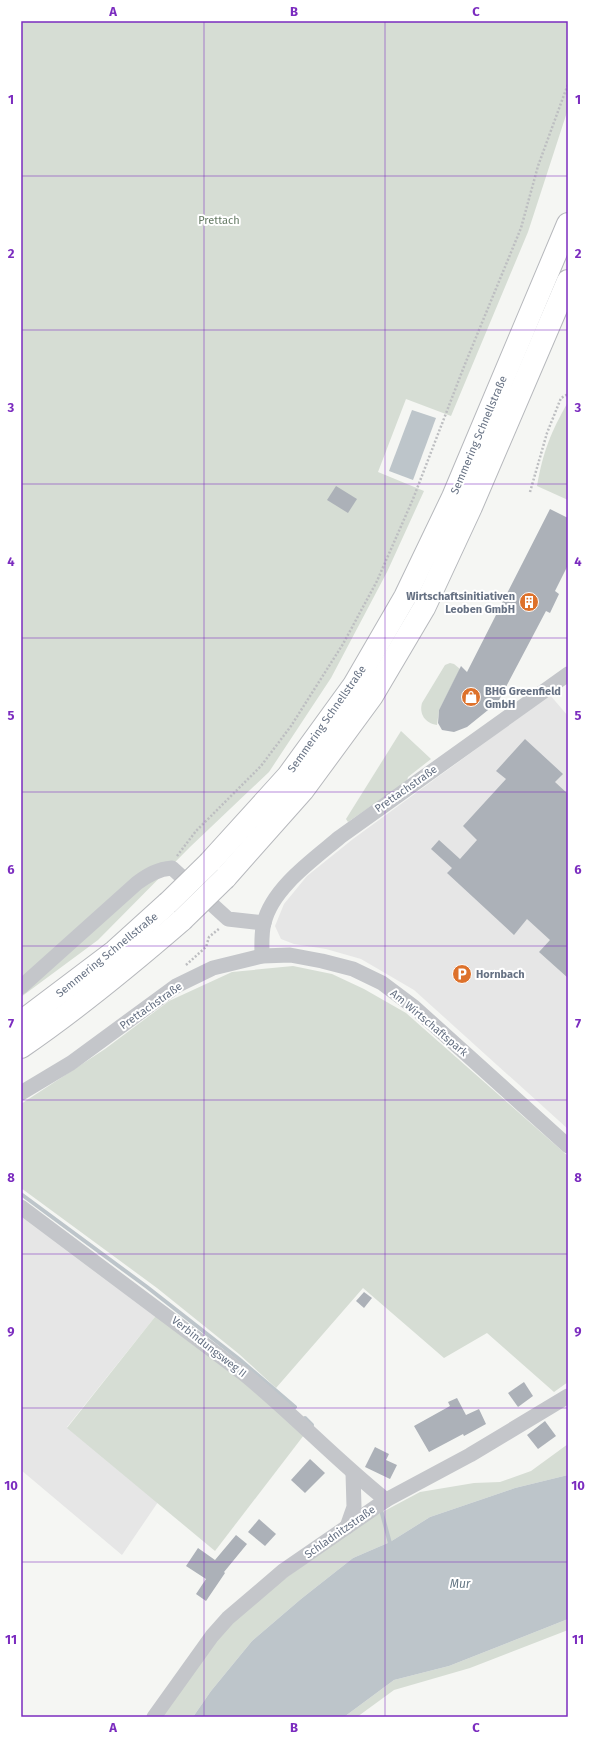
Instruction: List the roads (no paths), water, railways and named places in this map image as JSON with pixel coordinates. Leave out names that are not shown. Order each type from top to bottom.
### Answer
[{"type":"highway","name":"Semmering Schnellstraße","points":[[21,1022],[115,951],[168,903],[210,862],[288,776],[354,685],[405,597],[453,497],[568,224]]},
{"type":"highway","name":"Semmering Schnellstraße","points":[[21,1047],[62,1019],[128,967],[182,920],[225,878],[303,790],[372,696],[424,608],[471,507],[568,281]]},
{"type":"street","name":"Prettachstraße","points":[[21,1093],[71,1063],[176,986],[213,968],[262,956],[264,923],[272,902],[284,888],[340,837],[568,674]]},
{"type":"street","points":[[21,987],[137,883],[154,872],[172,868],[228,919],[264,923]]},
{"type":"street","name":"Am Wirtschaftspark","points":[[262,956],[290,956],[322,961],[353,969],[382,983],[414,1007],[568,1146]]},
{"type":"street","name":"Verbindungsweg II","points":[[21,1207],[244,1374],[269,1395],[353,1474],[386,1500]]},
{"type":"street","name":"Schladnitzstraße","points":[[154,1717],[208,1642],[228,1618],[283,1571],[386,1500],[483,1447],[568,1396]]},
{"type":"street","points":[[347,1527],[354,1507],[353,1474]]},
{"type":"water","points":[[412,410],[436,418],[413,480],[389,471]]},
{"type":"water","name":"Mur","points":[[568,1475],[568,1619],[449,1666],[394,1680],[344,1717],[193,1717],[211,1691],[252,1641],[301,1599],[353,1558],[390,1542],[430,1517],[515,1488]]},
{"type":"waterway","points":[[21,1194],[147,1287],[239,1359],[295,1407]]},
{"type":"waterway","points":[[305,1418],[312,1425]]},
{"type":"waterway","points":[[381,1510],[391,1547]]},
{"type":"place","name":"Wirtschaftsinitiativen Leoben GmbH","points":[[529,602]]},
{"type":"place","name":"BHG Greenfield GmbH","points":[[471,697]]},
{"type":"place","name":"Hornbach","points":[[462,974]]},
{"type":"park label","name":"Prettach","points":[[219,220]]}]
